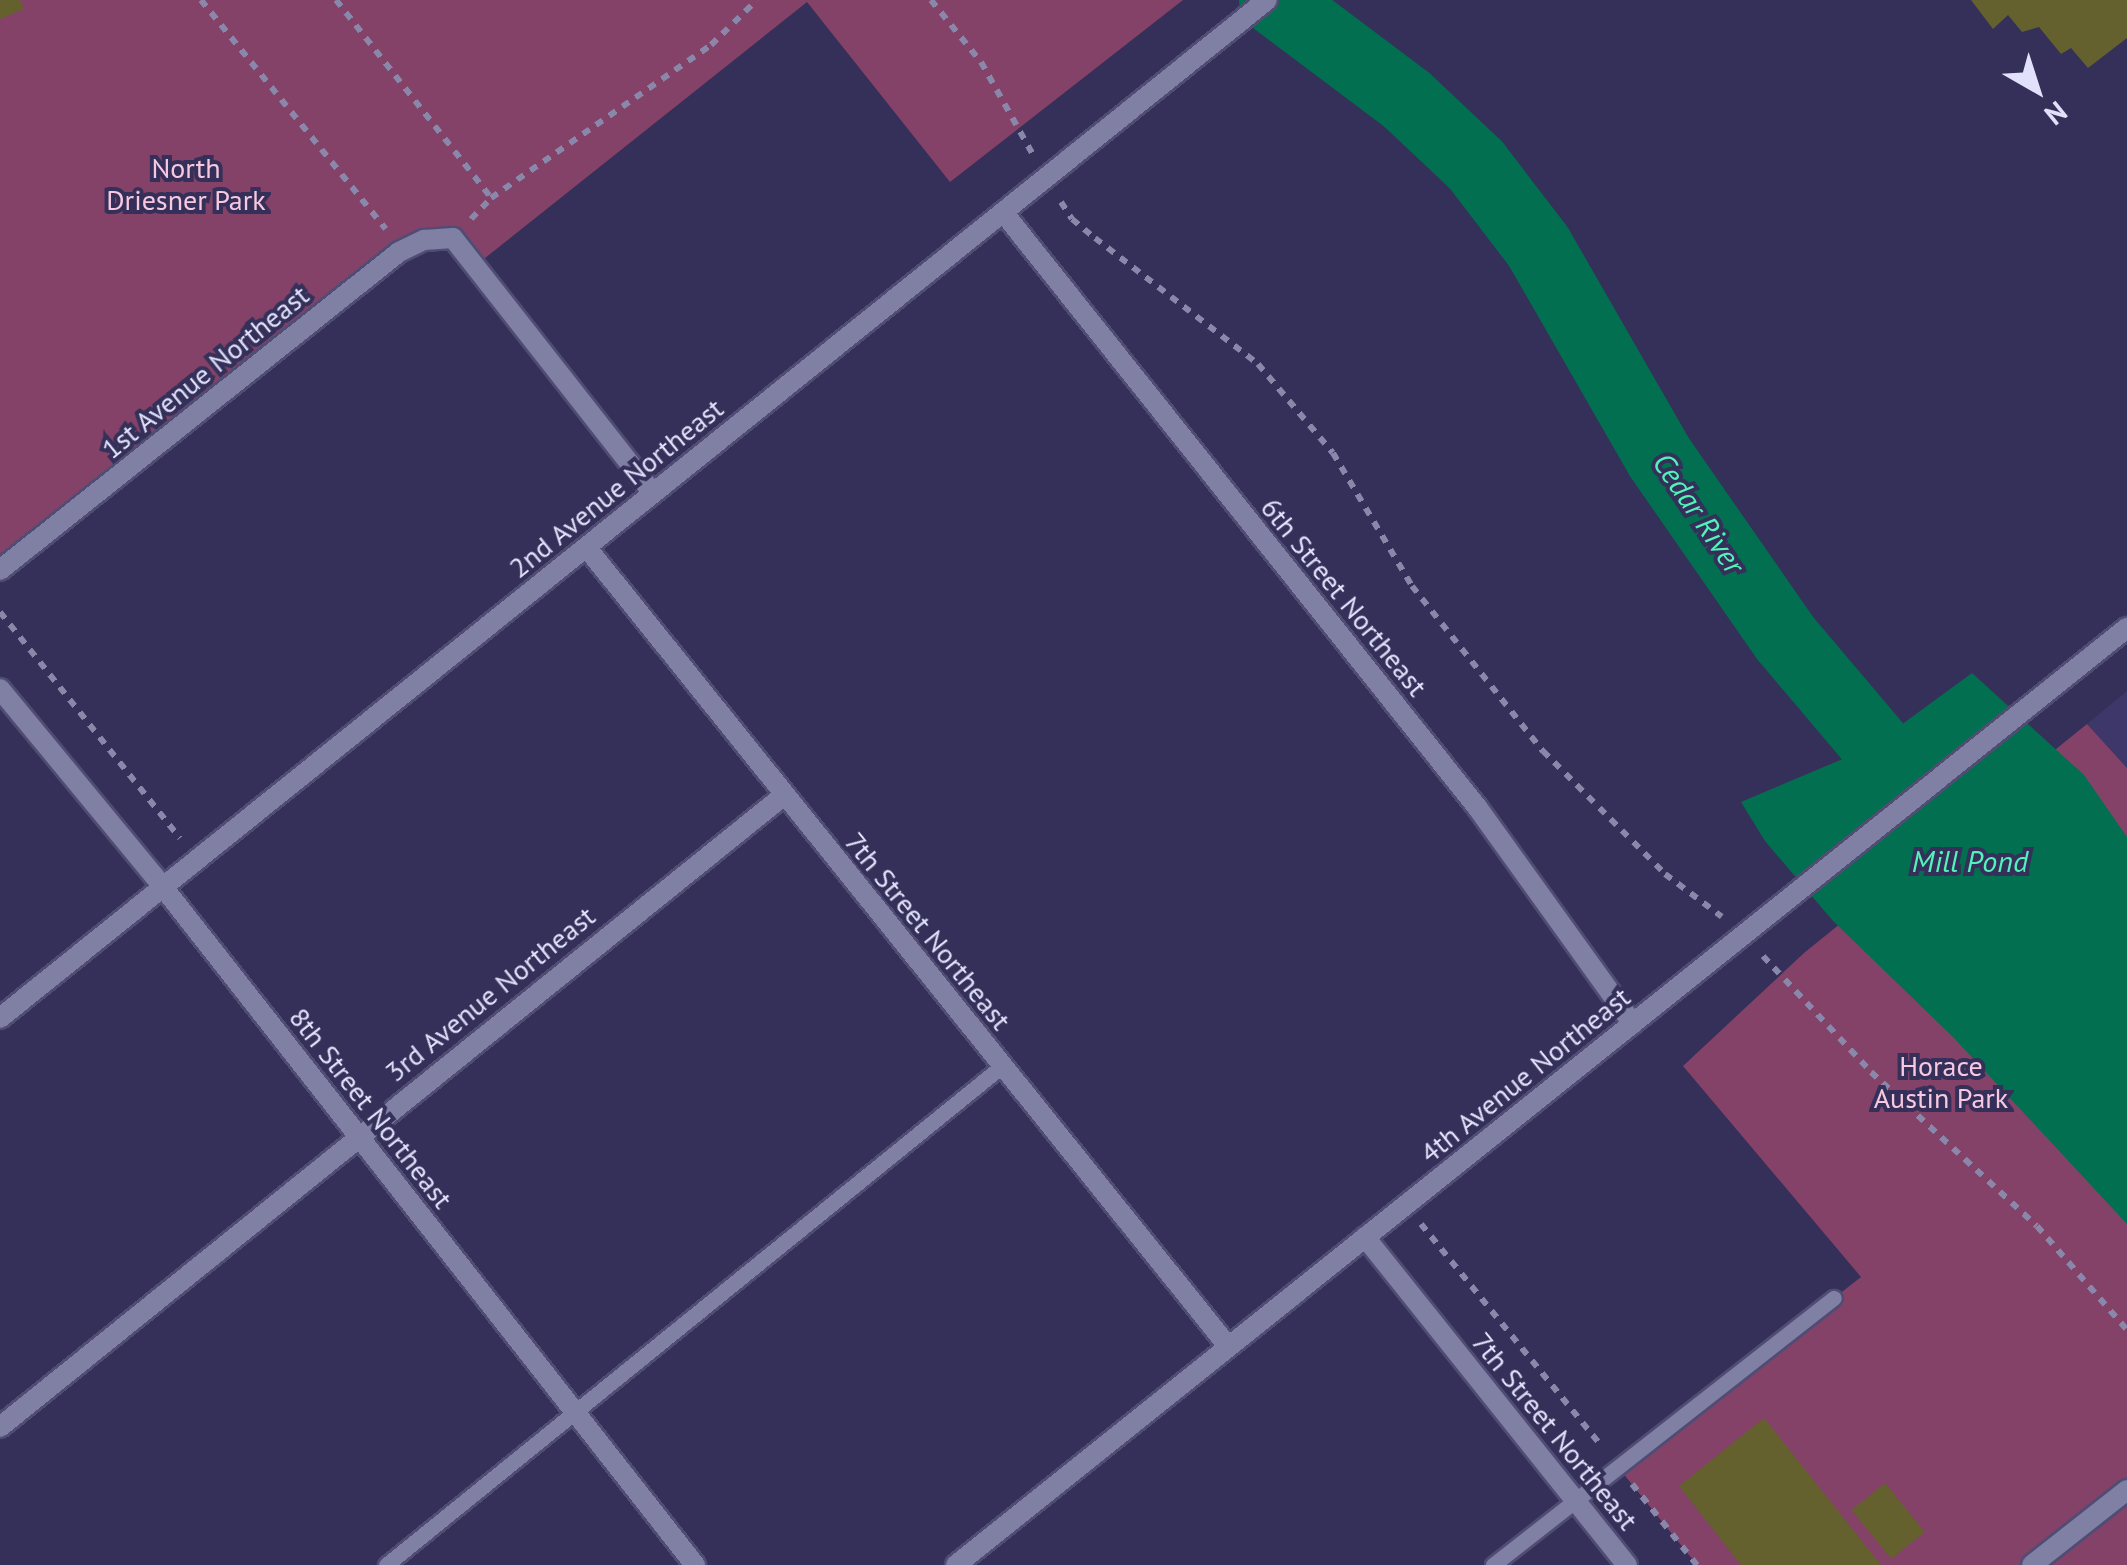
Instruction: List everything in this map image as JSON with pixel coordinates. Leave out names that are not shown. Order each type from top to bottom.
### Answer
[{"type":"street","name":"2nd Avenue Northeast","points":[[0,1018],[1267,0]]},
{"type":"street","name":"6th Street Northeast","points":[[1002,212],[1477,808],[1633,1024]]},
{"type":"street","name":"1st Avenue Northeast","points":[[0,570],[399,252],[424,240],[453,238],[654,493]]},
{"type":"street","name":"7th Street Northeast","points":[[587,548],[1228,1346]]},
{"type":"street","name":"4th Avenue Northeast","points":[[956,1565],[2127,628]]},
{"type":"street","name":"8th Street Northeast","points":[[0,688],[162,887],[696,1565]]},
{"type":"street","name":"3rd Avenue Northeast","points":[[0,1427],[783,796]]},
{"type":"street","name":"7th Street Northeast","points":[[1365,1237],[1628,1565]]},
{"type":"street","points":[[2032,1565],[2127,1490]]},
{"type":"lane","points":[[386,1565],[1002,1066]]},
{"type":"lane","points":[[1493,1565],[1834,1298]]},
{"type":"path","points":[[201,0],[399,252]]},
{"type":"path","points":[[336,0],[490,198],[711,44],[757,0]]},
{"type":"path","points":[[931,0],[981,62],[1072,218],[1219,330],[1270,378],[1333,453],[1412,586],[1543,751],[1664,874],[1750,929],[1871,1072],[2036,1226],[2127,1330]]},
{"type":"path","points":[[0,612],[197,859]]},
{"type":"path","points":[[1406,1205],[1697,1565]]},
{"type":"shaded area","points":[[2127,691],[2127,768],[2087,724]]},
{"type":"green space","name":"North Driesner Park","points":[[0,0],[1183,0],[950,182],[807,2],[475,266],[453,238],[424,240],[0,570]]},
{"type":"green space","name":"Horace Austin Park","points":[[2087,724],[2127,768],[2127,1565],[1697,1565],[1618,1467],[1861,1277],[1683,1066],[1804,953]]},
{"type":"water","name":"Mill Pond","points":[[1972,673],[2084,775],[2127,837],[2127,1224],[1954,1038],[1833,921],[1765,841],[1741,802],[1871,747]]},
{"type":"building","points":[[0,0],[20,0],[24,9],[0,19]]},
{"type":"building","points":[[1971,0],[2127,0],[2127,38],[2088,68],[2071,48],[2061,54],[2039,27],[2022,32],[2008,15],[1993,29]]},
{"type":"building","points":[[1764,1418],[1881,1565],[1741,1565],[1679,1486]]},
{"type":"building","points":[[1885,1483],[1925,1532],[1891,1559],[1852,1510]]},
{"type":"waterway","name":"Cedar River","points":[[1274,0],[1407,100],[1476,165],[1538,246],[1660,458],[1786,639],[1938,819]]}]
